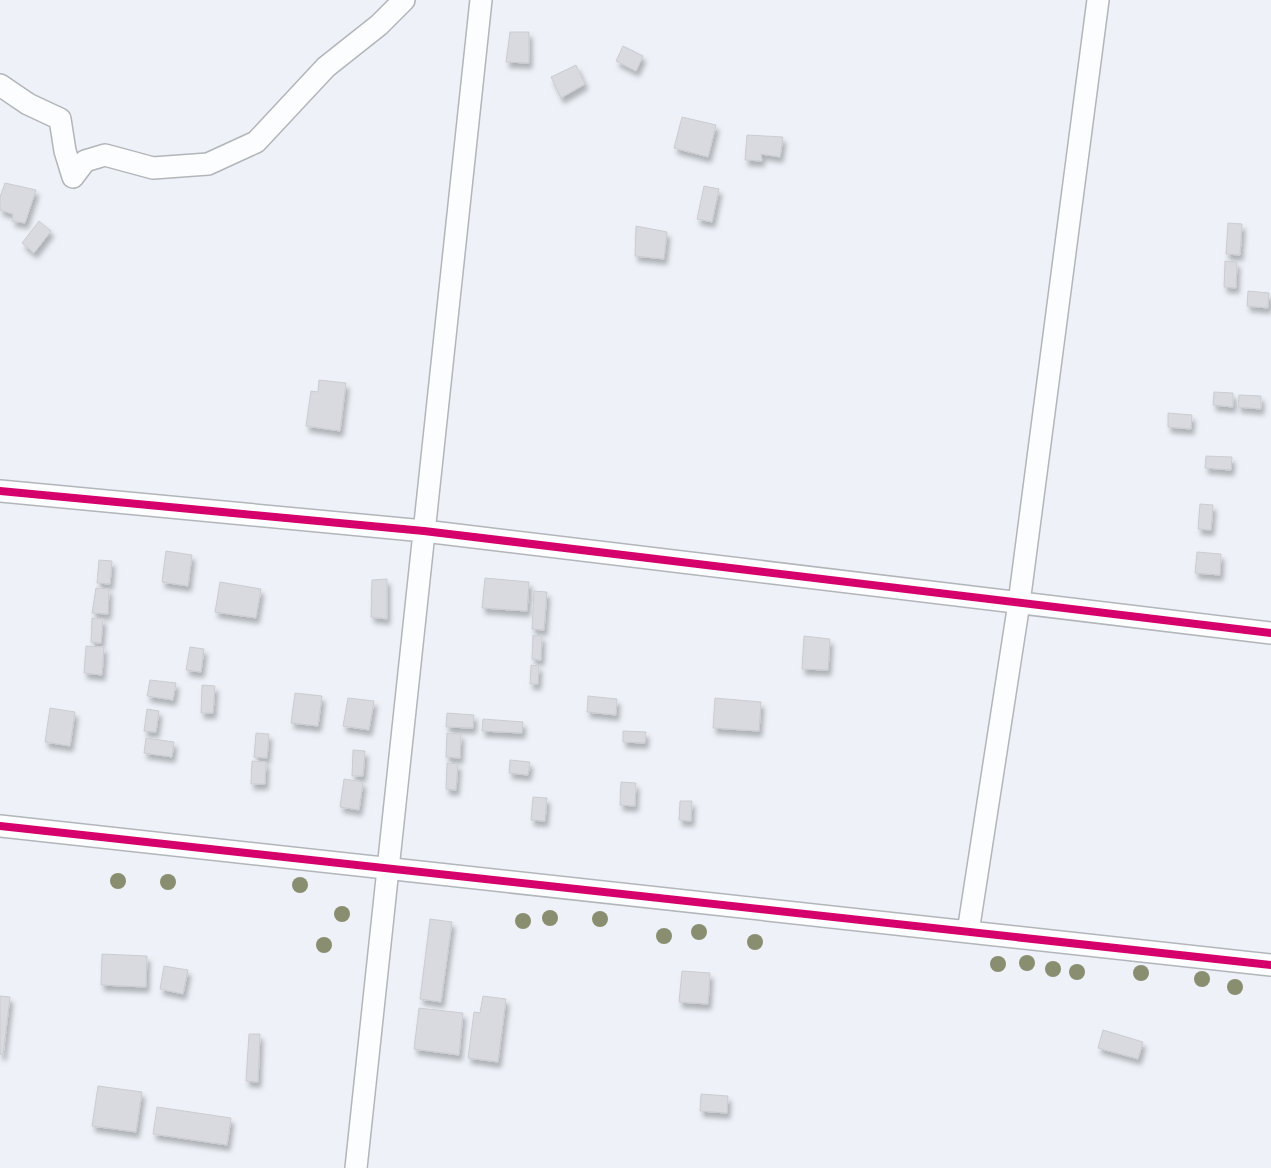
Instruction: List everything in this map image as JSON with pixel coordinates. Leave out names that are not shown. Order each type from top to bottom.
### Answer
[{"type":"street","points":[[0,85],[28,104],[60,119],[65,151],[73,177],[85,161],[106,155],[153,168],[208,164],[256,142],[326,67],[379,25],[404,0]]},
{"type":"street","points":[[356,1168],[481,0]]},
{"type":"street","points":[[968,932],[1019,603],[1098,0]]},
{"type":"street","points":[[0,490],[424,531],[1271,633]]},
{"type":"street","points":[[0,826],[1271,965]]},
{"type":"building","points":[[510,32],[529,32],[529,63],[506,62]]},
{"type":"building","points":[[623,46],[643,56],[636,71],[616,61]]},
{"type":"building","points":[[576,65],[585,84],[561,98],[551,77]]},
{"type":"building","points":[[682,117],[716,125],[708,157],[674,148]]},
{"type":"building","points":[[747,135],[783,137],[780,157],[761,154],[762,161],[745,160]]},
{"type":"building","points":[[5,183],[36,190],[25,223],[12,221],[13,214],[0,210],[0,197]]},
{"type":"building","points":[[704,186],[719,189],[712,222],[697,219]]},
{"type":"building","points":[[39,221],[51,231],[34,253],[22,243]]},
{"type":"building","points":[[1228,223],[1242,224],[1240,255],[1226,254]]},
{"type":"building","points":[[636,226],[667,232],[664,259],[635,256]]},
{"type":"building","points":[[1225,261],[1237,262],[1236,288],[1224,287]]},
{"type":"building","points":[[1248,291],[1269,293],[1268,308],[1247,306]]},
{"type":"building","points":[[319,380],[346,383],[340,431],[306,426],[311,391],[318,392]]},
{"type":"building","points":[[1214,392],[1233,393],[1233,407],[1213,405]]},
{"type":"building","points":[[1239,395],[1261,396],[1261,409],[1238,407]]},
{"type":"building","points":[[1168,413],[1192,415],[1191,429],[1168,427]]},
{"type":"building","points":[[1206,456],[1232,457],[1231,470],[1205,468]]},
{"type":"building","points":[[1200,504],[1213,505],[1211,530],[1198,529]]},
{"type":"building","points":[[166,551],[192,555],[188,586],[162,582]]},
{"type":"building","points":[[1197,552],[1221,554],[1220,575],[1195,573]]},
{"type":"building","points":[[99,560],[112,561],[110,584],[97,583]]},
{"type":"building","points":[[485,578],[529,582],[527,611],[482,608]]},
{"type":"building","points":[[387,579],[387,619],[371,617],[372,580]]},
{"type":"building","points":[[220,582],[261,589],[256,618],[215,612]]},
{"type":"building","points":[[96,588],[109,589],[108,614],[92,613]]},
{"type":"building","points":[[534,591],[547,592],[544,630],[532,629]]},
{"type":"building","points":[[92,618],[103,619],[101,643],[91,642]]},
{"type":"building","points":[[533,635],[542,636],[541,660],[532,659]]},
{"type":"building","points":[[804,636],[830,639],[828,670],[802,669]]},
{"type":"building","points":[[86,646],[104,647],[102,675],[84,673]]},
{"type":"building","points":[[190,647],[204,649],[201,672],[186,670]]},
{"type":"building","points":[[531,665],[539,666],[538,684],[530,684]]},
{"type":"building","points":[[150,680],[176,683],[173,700],[147,696]]},
{"type":"building","points":[[202,685],[215,686],[213,713],[201,713]]},
{"type":"building","points":[[295,693],[322,696],[318,726],[291,723]]},
{"type":"building","points":[[588,696],[617,699],[616,715],[587,712]]},
{"type":"building","points":[[348,698],[374,701],[369,730],[343,726]]},
{"type":"building","points":[[715,698],[761,702],[759,731],[713,728]]},
{"type":"building","points":[[50,708],[75,712],[70,746],[45,742]]},
{"type":"building","points":[[147,709],[159,711],[156,732],[144,731]]},
{"type":"building","points":[[447,713],[474,715],[473,728],[446,727]]},
{"type":"building","points":[[483,719],[523,722],[522,733],[482,731]]},
{"type":"building","points":[[623,731],[646,732],[645,743],[623,742]]},
{"type":"building","points":[[256,733],[269,734],[267,758],[254,757]]},
{"type":"building","points":[[447,733],[461,734],[460,758],[446,757]]},
{"type":"building","points":[[146,738],[174,742],[172,757],[144,753]]},
{"type":"building","points":[[353,750],[365,751],[363,776],[352,776]]},
{"type":"building","points":[[510,760],[530,762],[528,775],[509,773]]},
{"type":"building","points":[[252,761],[266,762],[265,784],[251,784]]},
{"type":"building","points":[[447,763],[458,764],[456,790],[446,789]]},
{"type":"building","points":[[344,779],[363,782],[359,810],[340,807]]},
{"type":"building","points":[[621,782],[636,783],[635,806],[620,805]]},
{"type":"building","points":[[533,797],[547,798],[545,821],[531,820]]},
{"type":"building","points":[[680,801],[692,801],[691,821],[679,820]]},
{"type":"building","points":[[430,919],[452,922],[441,1002],[420,999]]},
{"type":"building","points":[[102,954],[147,956],[146,987],[101,985]]},
{"type":"building","points":[[164,966],[188,970],[183,994],[160,989]]},
{"type":"building","points":[[682,971],[710,973],[708,1004],[679,1002]]},
{"type":"building","points":[[0,996],[10,997],[3,1055],[0,1054]]},
{"type":"building","points":[[483,996],[506,999],[498,1062],[468,1058],[474,1012],[480,1013]]},
{"type":"building","points":[[419,1008],[463,1013],[459,1055],[414,1049]]},
{"type":"building","points":[[1103,1030],[1143,1042],[1138,1059],[1098,1048]]},
{"type":"building","points":[[249,1034],[260,1034],[258,1082],[246,1081]]},
{"type":"building","points":[[98,1086],[142,1092],[136,1132],[92,1126]]},
{"type":"building","points":[[701,1094],[728,1096],[727,1113],[700,1111]]},
{"type":"building","points":[[157,1107],[231,1118],[227,1145],[153,1134]]},
{"type":"cycle path","points":[[0,491],[424,531],[1271,633]]},
{"type":"cycle path","points":[[0,826],[1271,965]]}]
